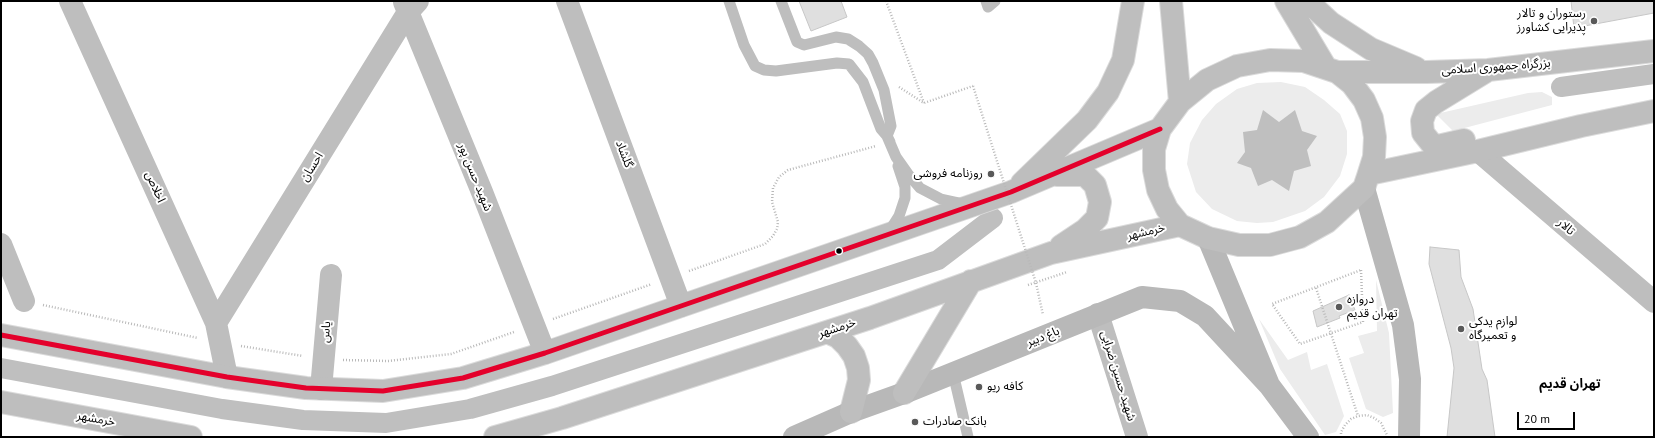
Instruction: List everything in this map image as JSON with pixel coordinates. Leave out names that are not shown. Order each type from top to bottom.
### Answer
[{"type":"main road","name":"اخلاص","points":[[70,1],[218,333],[227,377]]},
{"type":"main road","name":"گلشاد","points":[[567,1],[681,306]]},
{"type":"main road","points":[[1012,192],[1087,120],[1108,92],[1123,60],[1133,1]]},
{"type":"main road","points":[[1172,1],[1180,102]]},
{"type":"main road","points":[[1286,1],[1331,70]]},
{"type":"main road","points":[[1307,1],[1331,23],[1371,49],[1427,72]]},
{"type":"main road","name":"احسان","points":[[218,333],[410,5]]},
{"type":"main road","name":"شهید حسن پور","points":[[410,5],[545,354]]},
{"type":"main road","name":"بزرگراه جمهوری اسلامی","points":[[1331,70],[1427,72],[1488,70],[1654,51]]},
{"type":"main road","points":[[1270,60],[1304,61],[1331,70],[1352,84],[1364,100],[1372,118],[1375,138],[1374,157],[1366,181],[1327,222],[1300,237],[1270,244],[1239,245],[1208,238],[1180,224],[1167,209],[1158,190],[1154,170],[1154,149],[1160,129],[1180,102],[1207,80],[1237,66],[1270,60]]},
{"type":"main road","points":[[1488,70],[1436,102],[1426,110],[1422,121],[1423,133],[1430,143],[1438,146],[1552,121],[1581,126]]},
{"type":"main road","points":[[1366,181],[1478,151],[1581,126],[1654,111]]},
{"type":"main road","points":[[1,335],[227,377],[306,388],[383,391],[463,378],[545,354],[1012,192],[1160,129]]},
{"type":"main road","name":"تالار","points":[[1478,151],[1654,302]]},
{"type":"main road","points":[[1051,252],[1085,230],[1097,218],[1100,202],[1095,186],[1085,175],[1053,175]]},
{"type":"main road","points":[[1366,181],[1403,325],[1410,379],[1409,437]]},
{"type":"main road","name":"خرمشهر","points":[[495,437],[569,416],[827,332],[1051,252],[1180,224]]},
{"type":"main road","points":[[1208,238],[1268,385],[1308,437]]},
{"type":"main road","points":[[1,244],[24,301]]},
{"type":"main road","name":"یاس","points":[[321,389],[331,275]]},
{"type":"main road","points":[[904,393],[971,281]]},
{"type":"main road","name":"باغ دبیر","points":[[800,436],[851,412],[904,393],[1142,297],[1180,301],[1205,316],[1268,385]]},
{"type":"main road","name":"شهید حسین ضرابی","points":[[1098,314],[1137,437]]},
{"type":"main road","points":[[827,332],[838,338],[847,346],[854,356],[858,368],[859,380],[851,412]]},
{"type":"main road","name":"خرمشهر","points":[[1,402],[191,437]]},
{"type":"lane","points":[[729,1],[744,45],[755,66],[764,70],[776,71],[837,63],[849,64],[863,82],[881,129],[889,139],[896,157],[920,188],[941,199],[962,204],[981,203]]},
{"type":"lane","points":[[781,1],[797,42],[804,45],[836,37],[848,39],[868,54],[878,75],[884,90],[891,126],[889,139],[905,187],[905,198],[899,216],[886,236]]},
{"type":"lane","points":[[986,1],[988,8],[995,1]]},
{"type":"lane","points":[[953,372],[968,437]]},
{"type":"path","points":[[886,1],[924,103]]},
{"type":"path","points":[[878,75],[924,103]]},
{"type":"path","points":[[924,103],[974,86],[1036,283],[1048,335]]},
{"type":"path","points":[[24,301],[218,333],[324,360],[388,361],[451,354],[765,244],[773,236],[778,222],[772,202],[773,188],[779,177],[788,170],[889,139]]},
{"type":"path","points":[[1023,287],[1073,270]]},
{"type":"path","points":[[1361,270],[1363,322],[1300,344],[1272,304],[1316,288],[1361,270]]},
{"type":"path","points":[[1316,288],[1358,416]]},
{"type":"path","points":[[1341,437],[1341,432],[1345,425],[1351,419],[1358,416],[1374,418],[1386,429],[1388,437]]},
{"type":"shaded area","points":[[1281,82],[1305,87],[1324,100],[1340,114],[1347,131],[1347,154],[1340,176],[1324,197],[1305,211],[1273,222],[1257,223],[1237,221],[1212,209],[1196,192],[1187,164],[1190,143],[1202,120],[1216,104],[1237,89],[1257,83]]},
{"type":"shaded area","points":[[1542,92],[1552,97],[1552,105],[1453,131],[1436,114],[1528,93]]},
{"type":"shaded area","points":[[1263,110],[1279,122],[1295,110],[1302,131],[1317,136],[1307,150],[1311,166],[1294,171],[1289,191],[1272,180],[1258,186],[1251,168],[1237,163],[1245,152],[1243,132],[1257,130]]},
{"type":"shaded area","points":[[1376,280],[1389,333],[1393,413],[1383,417],[1366,409],[1349,358],[1364,353],[1358,336],[1377,331]]},
{"type":"shaded area","points":[[1259,319],[1288,360],[1307,352],[1311,370],[1327,364],[1344,416],[1336,432],[1325,435],[1280,369]]},
{"type":"building","points":[[799,1],[841,1],[847,17],[811,31]]},
{"type":"building","name":"رستوران و تالار پذیرایی کشاورز","points":[[1571,1],[1654,1],[1654,13],[1574,28]]},
{"type":"building","name":"لوازم یدکی و تعمیرگاه","points":[[1430,247],[1459,250],[1461,277],[1473,309],[1482,369],[1487,380],[1495,437],[1447,437],[1454,368],[1451,348],[1429,264]]},
{"type":"building","points":[[1349,295],[1355,310],[1317,327],[1313,311]]},
{"type":"waterway","points":[[1561,87],[1654,74]]},
{"type":"waterway","points":[[1,368],[222,409],[303,420],[386,423],[470,409],[552,386],[938,260],[993,218]]},
{"type":"transit line","points":[[1,335],[227,377],[306,388],[383,391],[463,378],[545,353],[1011,192],[1160,129]]},
{"type":"place","name":"رستوران و تالار پذیرایی کشاورز","points":[[1594,21]]},
{"type":"place","name":"روزنامه فروشی","points":[[991,174]]},
{"type":"place","name":"دروازه تهران قدیم","points":[[1339,307]]},
{"type":"place","name":"لوازم یدکی و تعمیرگاه","points":[[1461,329]]},
{"type":"place","name":"کافه ریو","points":[[979,387]]},
{"type":"place","name":"بانک صادرات","points":[[915,422]]},
{"type":"district","name":"تهران قدیم","points":[[1570,384]]}]
